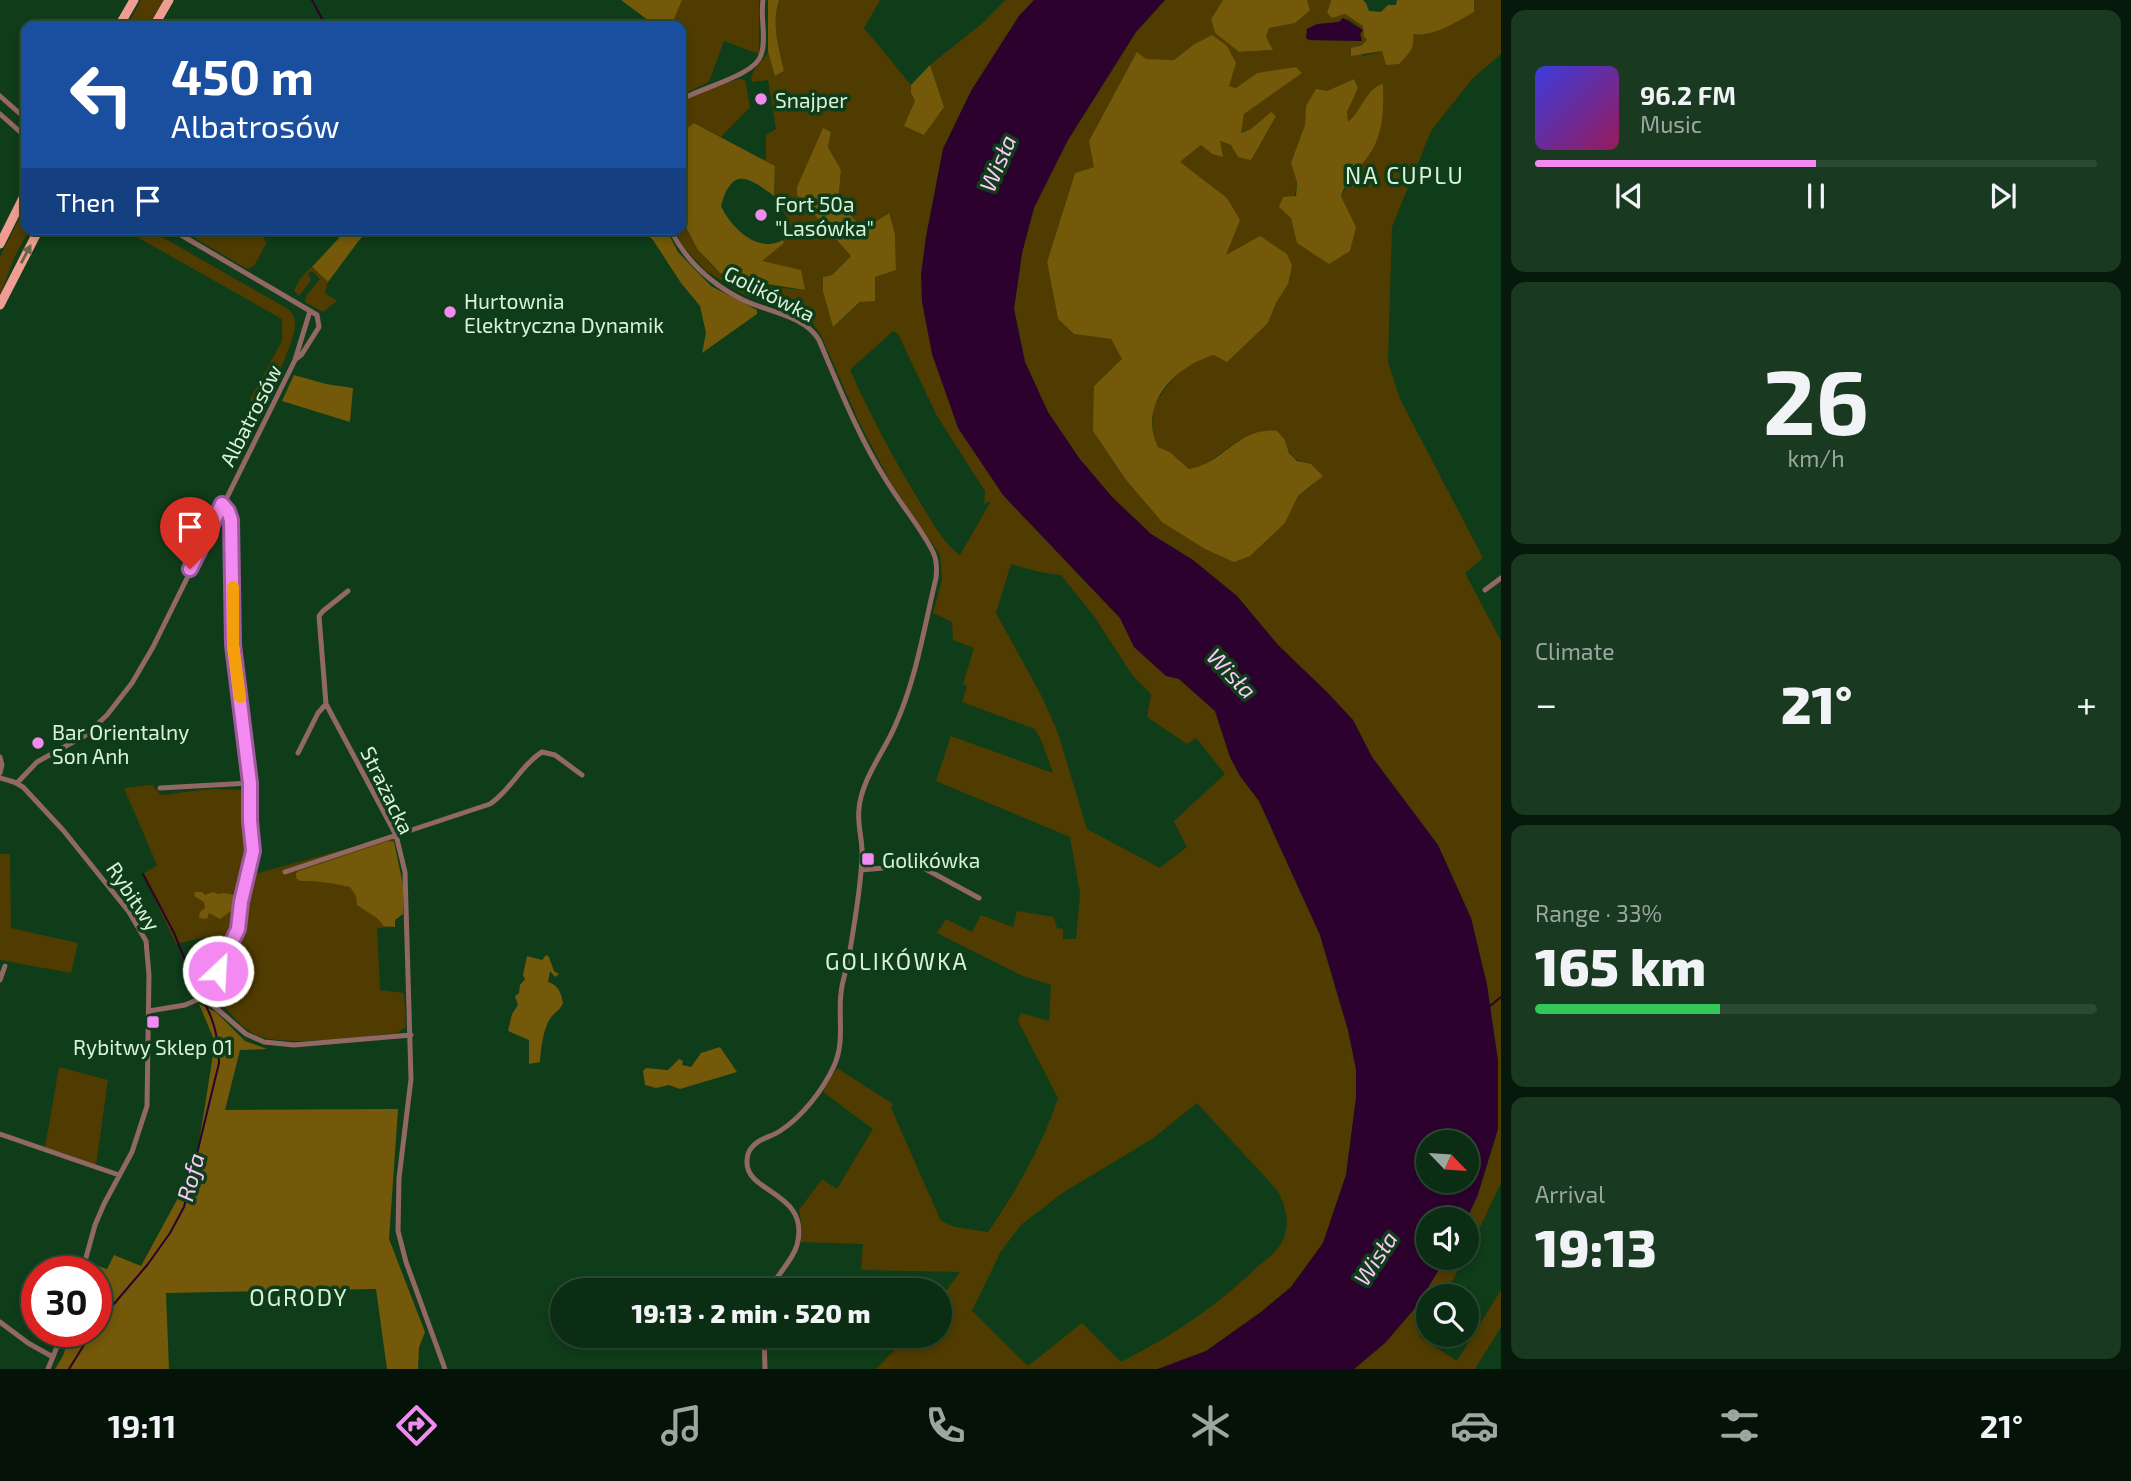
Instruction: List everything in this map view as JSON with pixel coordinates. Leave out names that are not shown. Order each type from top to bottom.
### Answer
[{"type":"main road","points":[[122,21],[134,0]]},
{"type":"main road","points":[[157,21],[169,0]]},
{"type":"main road","points":[[0,244],[21,202]]},
{"type":"main road","points":[[0,305],[36,235]]},
{"type":"street","points":[[686,97],[746,73],[757,63],[762,51],[763,0]]},
{"type":"street","points":[[0,96],[21,115]]},
{"type":"street","points":[[0,114],[21,133]]},
{"type":"street","points":[[181,235],[314,314]]},
{"type":"street","name":"Golikówka","points":[[673,235],[681,250],[707,278],[742,299],[801,323],[813,331],[852,417],[885,479],[935,554],[937,573],[916,667],[895,726],[861,796],[861,870],[849,959],[841,993],[841,1045],[834,1066],[805,1109],[779,1132],[760,1140],[750,1149],[746,1162],[756,1180],[789,1203],[796,1215],[799,1231],[796,1247],[777,1278]]},
{"type":"street","name":"Albatrosów","points":[[17,783],[37,762],[86,736],[121,699],[153,647],[295,360],[314,314]]},
{"type":"street","name":"Albatrosów","points":[[295,360],[302,354],[319,327],[314,314]]},
{"type":"street","points":[[207,1000],[225,953],[238,929],[241,902],[253,851],[250,821],[252,781],[233,645],[231,520],[222,504]]},
{"type":"street","points":[[1485,590],[1501,578]]},
{"type":"street","points":[[298,753],[318,713],[326,704],[319,616],[348,591]]},
{"type":"street","name":"Strażacka","points":[[326,704],[396,835],[405,872],[411,1079],[398,1178],[398,1231],[406,1262],[445,1369]]},
{"type":"street","points":[[285,872],[490,804],[506,792],[532,759],[542,752],[555,755],[582,775]]},
{"type":"street","name":"Rybitwy","points":[[0,757],[0,776],[17,783],[63,830],[129,912],[146,942],[149,1011],[148,1106],[132,1152],[95,1225],[86,1256]]},
{"type":"street","points":[[160,788],[252,781]]},
{"type":"street","points":[[861,870],[918,865],[979,898]]},
{"type":"street","points":[[0,980],[5,966]]},
{"type":"street","points":[[149,1011],[185,1005],[199,999],[207,1000],[246,1034],[264,1042],[294,1045],[411,1035]]},
{"type":"street","points":[[0,1134],[119,1175]]},
{"type":"street","points":[[0,1322],[53,1357]]},
{"type":"street","points":[[48,1369],[57,1347]]},
{"type":"street","points":[[764,1348],[765,1369]]},
{"type":"shaded area","points":[[141,0],[164,0],[152,21],[130,21]]},
{"type":"shaded area","points":[[621,0],[682,0],[673,21],[649,21]]},
{"type":"shaded area","points":[[682,0],[759,0],[759,54],[724,41],[709,82],[686,93],[686,21],[673,21]]},
{"type":"shaded area","points":[[768,0],[779,0],[776,27],[784,71],[775,76],[768,52]]},
{"type":"shaded area","points":[[779,0],[880,0],[864,28],[911,85],[915,101],[944,107],[930,65],[984,22],[1005,0],[1034,0],[1019,16],[971,91],[943,149],[921,275],[1003,495],[1120,618],[1135,647],[1179,679],[1215,711],[1230,757],[1240,776],[1259,801],[1320,935],[1348,1030],[1356,1069],[1356,1098],[1346,1175],[1323,1243],[1291,1287],[1261,1312],[1206,1351],[1158,1369],[876,1369],[896,1348],[952,1348],[952,1283],[960,1272],[861,1270],[863,1244],[800,1242],[802,1228],[799,1210],[822,1179],[837,1189],[873,1129],[823,1092],[837,1068],[893,1104],[891,1108],[941,1221],[955,1227],[988,1232],[1028,1167],[1058,1098],[1018,1021],[1021,1013],[1049,1021],[1051,985],[1023,976],[937,933],[946,919],[972,932],[981,915],[1013,927],[1017,911],[1054,917],[1057,928],[1063,929],[1063,939],[1076,939],[1080,893],[1070,837],[936,781],[951,736],[1053,773],[1035,729],[962,702],[967,686],[963,684],[974,648],[953,640],[952,622],[933,613],[942,580],[940,555],[891,483],[858,420],[821,335],[811,321],[743,294],[706,271],[681,244],[677,235],[686,235],[686,227],[702,254],[726,276],[760,285],[805,290],[761,261],[784,243],[783,240],[792,230],[774,196],[775,166],[766,161],[766,135],[776,129],[768,80],[752,82],[754,70],[768,52],[775,76],[784,71],[777,36]],"holes":[[[831,132],[828,147],[841,170],[838,203],[864,229],[888,213],[895,234],[896,270],[875,277],[861,302],[833,327],[823,292],[823,277],[832,275],[851,256],[798,196]],[[893,331],[898,334],[937,416],[985,491],[984,504],[991,501],[960,555],[943,539],[911,487],[883,438],[850,370]],[[1011,564],[1061,575],[1094,616],[1133,676],[1151,694],[1147,717],[1187,744],[1196,738],[1225,774],[1174,821],[1187,847],[1160,868],[1087,829],[1058,733],[1042,697],[996,613]],[[1197,1103],[1277,1190],[1286,1215],[1285,1235],[1277,1250],[1208,1309],[1175,1332],[1121,1362],[1082,1323],[1028,1366],[972,1311],[1001,1251],[1022,1224],[1064,1192],[1152,1139]]]},
{"type":"shaded area","points":[[1165,0],[1223,0],[1211,19],[1215,33],[1239,52],[1272,50],[1266,37],[1269,28],[1310,10],[1307,0],[1331,0],[1327,13],[1332,17],[1345,14],[1363,26],[1368,39],[1362,45],[1357,45],[1363,56],[1382,51],[1387,65],[1412,34],[1475,2],[1474,0],[1501,0],[1501,54],[1472,79],[1431,131],[1392,227],[1388,362],[1400,399],[1483,558],[1465,573],[1501,641],[1501,1183],[1479,1230],[1479,1207],[1472,1207],[1479,1194],[1498,1129],[1498,1061],[1487,985],[1471,918],[1438,845],[1372,757],[1353,720],[1278,645],[1237,596],[1193,560],[1151,534],[1112,497],[1079,458],[1048,412],[1025,362],[1014,309],[1022,253],[1034,207],[1068,140],[1136,32]],"holes":[[[1348,19],[1362,29],[1362,41],[1309,40],[1307,29]],[[1193,45],[1229,86],[1236,88],[1257,73],[1301,73],[1244,113],[1240,133],[1251,129],[1271,112],[1251,160],[1231,145],[1219,141],[1222,156],[1212,154],[1201,145],[1180,162],[1225,256],[1288,284],[1268,323],[1214,355],[1194,360],[1181,370],[1153,406],[1152,436],[1158,447],[1170,452],[1189,469],[1200,468],[1239,440],[1285,440],[1294,457],[1311,464],[1314,484],[1298,496],[1285,523],[1222,557],[1163,522],[1127,481],[1094,386],[1123,360],[1111,339],[1074,334],[1058,319],[1047,262],[1075,173],[1094,167],[1146,59],[1174,60]],[[1354,79],[1358,88],[1347,112],[1348,123],[1359,113],[1369,93],[1359,167],[1341,196],[1356,227],[1298,243],[1291,218],[1297,182],[1292,163],[1305,125],[1306,106],[1327,91]]]},
{"type":"shaded area","points":[[1223,0],[1307,0],[1310,10],[1295,23],[1269,28],[1266,37],[1273,50],[1239,52],[1215,33],[1211,19]]},
{"type":"shaded area","points":[[1331,0],[1363,0],[1369,11],[1381,12],[1388,5],[1396,5],[1397,0],[1474,0],[1474,12],[1437,31],[1413,34],[1412,47],[1406,57],[1399,64],[1386,65],[1382,51],[1351,56],[1351,48],[1362,45],[1367,40],[1363,26],[1345,14],[1332,18],[1327,13]]},
{"type":"shaded area","points":[[1212,35],[1227,46],[1236,63],[1229,86],[1236,88],[1257,73],[1296,67],[1302,73],[1244,114],[1241,133],[1251,129],[1271,112],[1276,116],[1251,160],[1238,157],[1231,145],[1220,141],[1223,157],[1212,154],[1201,145],[1180,162],[1227,198],[1240,220],[1226,255],[1260,236],[1287,254],[1292,266],[1288,284],[1268,323],[1227,362],[1214,355],[1200,360],[1186,368],[1163,389],[1152,416],[1153,431],[1158,447],[1170,452],[1189,469],[1212,460],[1252,434],[1277,431],[1285,440],[1289,453],[1297,461],[1311,464],[1323,476],[1298,496],[1285,523],[1250,556],[1234,562],[1205,549],[1162,522],[1127,481],[1093,431],[1094,386],[1122,359],[1111,339],[1074,334],[1058,319],[1047,262],[1075,173],[1094,167],[1089,141],[1137,52],[1146,59],[1174,60]]},
{"type":"shaded area","points":[[930,65],[944,107],[924,135],[904,126],[915,101],[911,85]]},
{"type":"shaded area","points":[[739,79],[745,80],[750,107],[721,137],[694,123],[686,129],[686,102],[706,90]]},
{"type":"shaded area","points":[[1354,79],[1358,88],[1347,112],[1348,122],[1372,90],[1383,84],[1382,118],[1373,148],[1359,167],[1363,175],[1355,186],[1344,188],[1341,196],[1356,227],[1350,251],[1329,264],[1297,243],[1291,218],[1279,207],[1283,197],[1296,196],[1297,182],[1291,163],[1305,125],[1306,106],[1316,89],[1327,91]]},
{"type":"shaded area","points":[[694,123],[775,166],[774,196],[748,180],[735,180],[725,194],[721,206],[731,223],[755,241],[764,244],[783,240],[784,243],[762,261],[801,270],[805,290],[734,279],[720,273],[698,250],[686,227],[686,129]]},
{"type":"shaded area","points":[[823,128],[831,132],[828,147],[841,170],[838,203],[864,229],[889,213],[895,234],[896,270],[875,277],[875,301],[860,302],[833,327],[823,292],[823,277],[832,275],[851,256],[797,195],[797,187]]},
{"type":"shaded area","points":[[21,215],[21,235],[27,235],[15,256],[0,295],[0,257]]},
{"type":"shaded area","points":[[136,235],[158,235],[288,309],[293,315],[295,323],[291,342],[258,416],[248,414],[252,407],[250,399],[282,341],[282,319]]},
{"type":"shaded area","points":[[191,235],[260,235],[266,244],[254,266],[247,269]]},
{"type":"shaded area","points":[[336,235],[365,235],[328,282],[312,267],[339,238]]},
{"type":"shaded area","points":[[648,235],[669,235],[678,252],[711,286],[757,310],[757,314],[702,353],[706,333],[700,306],[681,283]]},
{"type":"shaded area","points":[[311,267],[328,282],[325,293],[337,301],[323,312],[305,302],[306,296],[320,279],[312,271],[308,274],[311,280],[299,296],[294,291]]},
{"type":"shaded area","points":[[294,375],[353,388],[350,422],[282,401]]},
{"type":"shaded area","points":[[152,785],[161,795],[210,789],[246,790],[250,805],[248,822],[251,853],[238,901],[235,929],[220,958],[205,937],[176,944],[143,874],[157,865],[124,788]]},
{"type":"shaded area","points":[[393,836],[403,885],[403,914],[392,914],[391,927],[377,928],[380,990],[404,993],[406,1027],[397,1033],[285,1041],[256,1035],[244,1027],[214,993],[215,983],[241,928],[251,875]]},
{"type":"shaded area","points":[[388,841],[394,842],[403,885],[403,914],[395,920],[395,927],[384,926],[357,905],[356,896],[350,887],[300,881],[296,878],[299,871]]},
{"type":"shaded area","points":[[0,854],[10,854],[11,928],[78,943],[71,973],[0,960]]},
{"type":"shaded area","points":[[195,892],[239,896],[239,913],[231,911],[220,919],[209,913],[207,919],[199,918],[200,912],[205,908],[204,902],[194,896]]},
{"type":"shaded area","points":[[546,955],[554,971],[559,974],[555,977],[550,971],[548,982],[558,990],[563,1003],[546,1026],[540,1062],[529,1064],[529,1040],[508,1031],[512,1014],[518,1005],[515,996],[525,979],[523,975],[527,956],[542,960]]},
{"type":"shaded area","points":[[199,1004],[216,1012],[245,1041],[267,1049],[240,1050],[225,1110],[398,1109],[389,1239],[425,1332],[419,1347],[418,1369],[387,1369],[376,1289],[166,1293],[169,1369],[55,1369],[66,1347],[112,1347],[112,1259],[114,1255],[141,1266],[191,1174],[199,1143],[215,1042]]},
{"type":"shaded area","points":[[720,1047],[737,1072],[680,1089],[669,1085],[656,1088],[645,1085],[643,1071],[646,1068],[668,1070],[679,1059],[683,1061],[682,1065],[691,1067],[701,1053]]},
{"type":"shaded area","points":[[59,1067],[108,1080],[96,1165],[45,1147]]},
{"type":"shaded area","points":[[1439,1270],[1458,1270],[1450,1284],[1430,1284]]},
{"type":"shaded area","points":[[1501,1290],[1501,1327],[1475,1369],[1354,1369],[1385,1343],[1416,1307],[1416,1347],[1436,1347],[1457,1361],[1466,1347],[1479,1347],[1479,1326]]},
{"type":"water","name":"Wisła","points":[[1034,0],[1165,0],[1136,32],[1068,140],[1034,208],[1022,253],[1014,309],[1025,362],[1048,412],[1079,458],[1112,497],[1151,534],[1193,560],[1237,596],[1278,645],[1353,720],[1372,757],[1438,845],[1471,918],[1487,985],[1498,1061],[1498,1129],[1479,1191],[1479,1130],[1416,1130],[1416,1194],[1478,1194],[1472,1207],[1416,1207],[1416,1270],[1439,1270],[1430,1284],[1416,1284],[1416,1307],[1385,1343],[1354,1369],[1158,1369],[1206,1351],[1261,1312],[1291,1287],[1323,1243],[1346,1175],[1356,1098],[1356,1069],[1348,1030],[1320,935],[1259,801],[1240,776],[1230,757],[1215,711],[1179,679],[1166,676],[1134,647],[1120,618],[1003,495],[958,428],[932,354],[922,302],[921,275],[943,149],[971,91],[1019,16]]},
{"type":"water","points":[[1343,18],[1363,30],[1360,34],[1362,41],[1306,38],[1307,29],[1317,24],[1339,22]]},
{"type":"waterway","points":[[312,0],[323,21]]},
{"type":"waterway","name":"Rofa","points":[[143,874],[174,933],[199,994]]},
{"type":"waterway","points":[[1490,1006],[1501,997]]},
{"type":"waterway","name":"Rofa","points":[[112,1306],[148,1264],[184,1207],[219,1063],[216,1034],[206,1006]]},
{"type":"waterway","name":"Rofa","points":[[69,1369],[83,1347]]},
{"type":"slow traffic","points":[[233,587],[233,645],[240,697]]},
{"type":"place","name":"Snajper","points":[[761,99]]},
{"type":"place","name":"Fort 50a \"Lasówka\"","points":[[761,215]]},
{"type":"place","name":"Hurtownia Elektryczna Dynamik","points":[[450,312]]},
{"type":"place","name":"Bar Orientalny Son Anh","points":[[38,743]]},
{"type":"place","name":"Golikówka","points":[[868,859]]},
{"type":"place","name":"Rybitwy Sklep 01","points":[[153,1022]]},
{"type":"district","name":"NA CUPLU","points":[[1405,175]]},
{"type":"district","name":"GOLIKÓWKA","points":[[897,961]]},
{"type":"district","name":"OGRODY","points":[[299,1297]]},
{"type":"route","points":[[190,569],[222,504],[231,520],[233,645],[250,783],[253,851],[241,902],[238,929],[218,971]]}]
